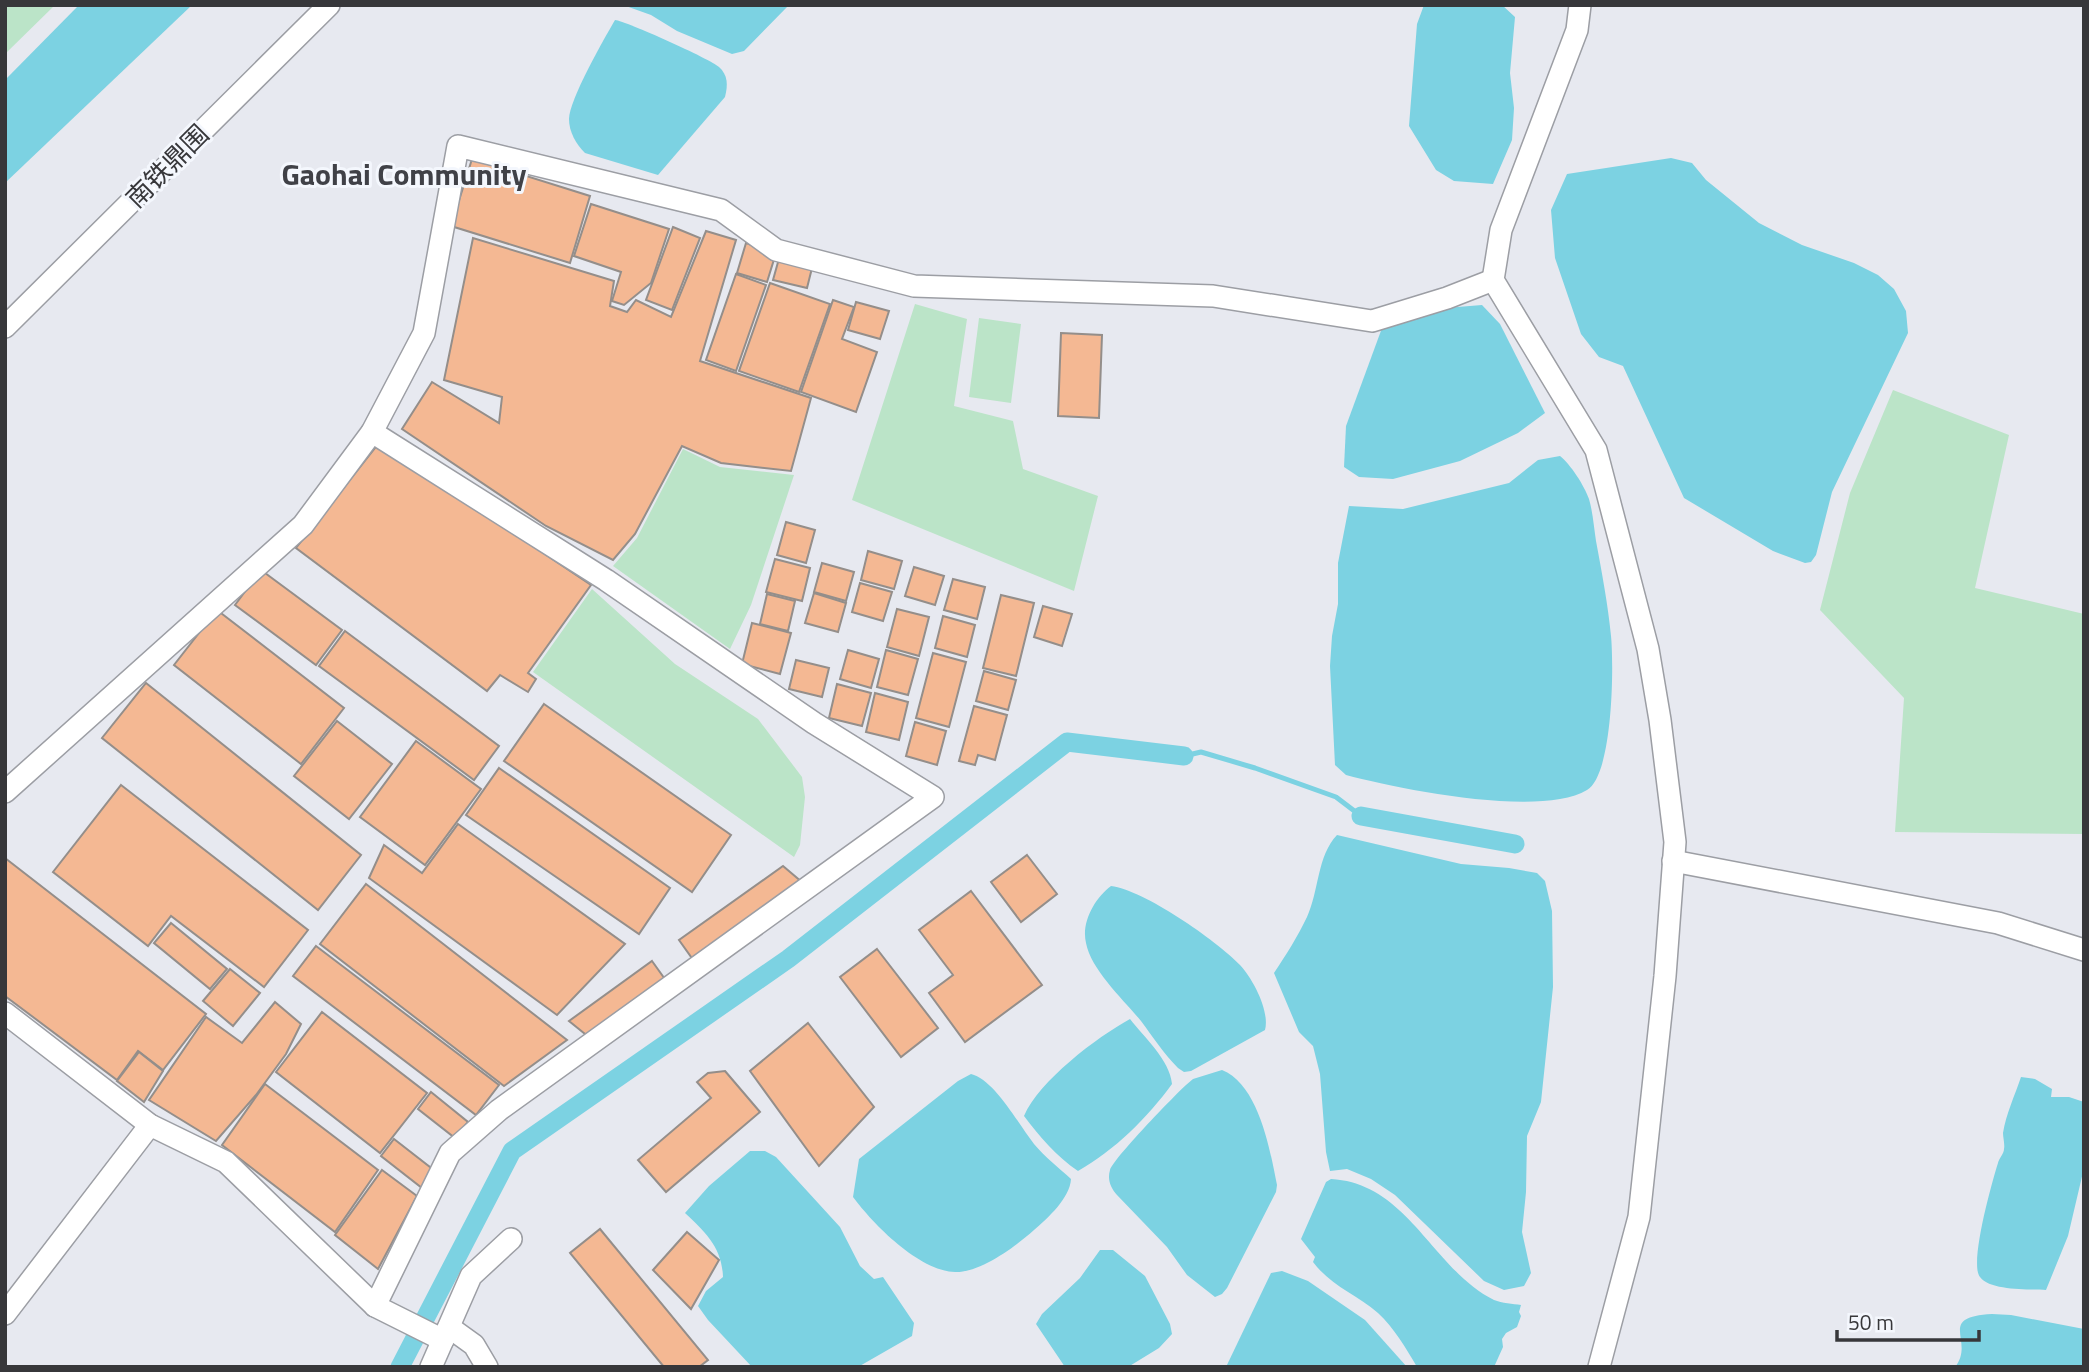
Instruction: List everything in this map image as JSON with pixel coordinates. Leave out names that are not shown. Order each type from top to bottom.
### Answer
[{"type":"street","name":"南铁鼎围","points":[[5,327],[329,5]]},
{"type":"street","points":[[1580,5],[1577,30],[1501,230],[1493,280],[1595,450],[1648,649],[1675,842],[1665,976],[1639,1217],[1599,1367]]},
{"type":"street","points":[[5,792],[303,525],[372,432],[424,333],[458,146],[721,210],[776,250],[914,286],[1213,296],[1372,321],[1447,298],[1493,280]]},
{"type":"street","points":[[372,432],[606,580],[814,723],[933,797],[499,1110],[450,1153],[375,1306]]},
{"type":"street","points":[[1673,861],[1998,923],[2084,950]]},
{"type":"street","points":[[5,1013],[150,1125],[226,1162],[375,1306],[474,1345],[488,1367]]},
{"type":"street","points":[[5,1314],[150,1125]]},
{"type":"street","points":[[431,1367],[439,1333],[471,1276],[511,1239]]},
{"type":"green space","points":[[5,5],[55,5],[5,54]]},
{"type":"green space","points":[[915,304],[967,319],[954,406],[1013,421],[1023,469],[1098,496],[1074,591],[852,500]]},
{"type":"green space","points":[[979,318],[1021,324],[1011,403],[969,397]]},
{"type":"green space","points":[[1893,390],[2009,435],[1975,588],[2084,614],[2084,834],[1895,832],[1904,698],[1820,610],[1850,493]]},
{"type":"green space","points":[[683,449],[720,467],[794,475],[751,605],[730,649],[613,566],[637,538]]},
{"type":"green space","points":[[592,589],[675,664],[758,719],[802,777],[805,797],[800,845],[794,857],[533,672]]},
{"type":"water","points":[[79,5],[192,5],[5,183],[5,80]]},
{"type":"water","points":[[623,5],[789,5],[744,51],[732,54],[677,31],[651,15]]},
{"type":"water","points":[[1424,5],[1502,5],[1515,17],[1510,73],[1514,108],[1512,140],[1493,184],[1454,181],[1436,170],[1409,126],[1417,24]]},
{"type":"water","points":[[615,20],[700,56],[719,67],[726,77],[725,97],[658,175],[585,153],[570,129],[569,119],[575,98]]},
{"type":"water","points":[[1671,158],[1692,163],[1706,180],[1759,223],[1802,245],[1854,263],[1878,275],[1894,289],[1906,311],[1908,333],[1832,492],[1816,555],[1811,562],[1805,563],[1773,551],[1684,498],[1623,366],[1599,357],[1581,334],[1555,258],[1551,210],[1567,174]]},
{"type":"water","points":[[1482,305],[1500,324],[1545,413],[1518,433],[1460,461],[1393,479],[1359,477],[1344,467],[1346,426],[1382,328],[1409,311]]},
{"type":"water","points":[[1560,456],[1577,476],[1589,499],[1610,624],[1610,719],[1607,743],[1596,780],[1587,790],[1565,798],[1504,801],[1433,793],[1346,775],[1335,765],[1330,666],[1338,604],[1338,563],[1349,506],[1403,509],[1509,483],[1538,460]]},
{"type":"water","points":[[1337,835],[1461,864],[1537,873],[1545,881],[1552,911],[1553,987],[1541,1102],[1527,1136],[1522,1232],[1531,1273],[1524,1286],[1504,1290],[1484,1281],[1395,1195],[1371,1179],[1347,1169],[1330,1171],[1320,1074],[1313,1046],[1299,1032],[1274,973],[1307,917],[1322,863],[1330,843]]},
{"type":"water","points":[[1111,886],[1160,906],[1197,930],[1240,965],[1263,1005],[1265,1030],[1191,1071],[1184,1072],[1178,1068],[1109,984],[1089,953],[1085,935],[1087,919],[1100,897]]},
{"type":"water","points":[[1130,1019],[1162,1058],[1172,1084],[1130,1132],[1078,1171],[1049,1146],[1024,1116],[1042,1089],[1070,1061]]},
{"type":"water","points":[[1222,1070],[1235,1078],[1254,1104],[1266,1137],[1277,1185],[1276,1192],[1227,1288],[1215,1297],[1187,1275],[1167,1247],[1115,1192],[1109,1177],[1110,1170],[1122,1153],[1186,1085],[1193,1079]]},
{"type":"water","points":[[971,1074],[997,1093],[1034,1144],[1071,1179],[1067,1193],[1046,1220],[1008,1251],[975,1268],[955,1272],[941,1270],[912,1255],[872,1220],[853,1197],[859,1159],[958,1081]]},
{"type":"water","points":[[2021,1077],[2035,1079],[2052,1089],[2051,1097],[2069,1097],[2084,1102],[2084,1168],[2068,1236],[2046,1290],[1992,1285],[1980,1277],[1977,1269],[1983,1222],[1995,1173],[2004,1151],[2004,1126]]},
{"type":"water","points":[[750,1151],[765,1151],[776,1157],[840,1227],[860,1266],[874,1279],[883,1277],[914,1323],[912,1336],[858,1367],[752,1367],[708,1320],[698,1306],[706,1291],[723,1277],[722,1266],[711,1241],[685,1213],[709,1186]]},
{"type":"water","points":[[1331,1179],[1358,1184],[1380,1195],[1400,1211],[1473,1286],[1494,1300],[1521,1305],[1517,1327],[1506,1333],[1502,1339],[1503,1347],[1494,1367],[1417,1367],[1378,1313],[1336,1284],[1313,1262],[1315,1257],[1301,1239],[1326,1182]]},
{"type":"water","points":[[1100,1250],[1113,1250],[1145,1276],[1170,1324],[1172,1334],[1159,1348],[1128,1367],[1065,1367],[1036,1324],[1042,1314],[1080,1278]]},
{"type":"water","points":[[1282,1271],[1308,1281],[1365,1320],[1407,1367],[1226,1367],[1271,1273]]},
{"type":"water","points":[[1992,1314],[2084,1329],[2084,1367],[1955,1367],[1962,1348],[1961,1325],[1975,1316]]},
{"type":"building","points":[[472,159],[590,196],[570,263],[451,226]]},
{"type":"building","points":[[591,204],[669,229],[651,283],[624,305],[612,301],[621,272],[574,256]]},
{"type":"building","points":[[673,227],[700,238],[672,310],[646,300]]},
{"type":"building","points":[[706,231],[736,240],[700,361],[811,398],[791,471],[721,463],[682,446],[635,534],[613,560],[546,526],[402,429],[432,382],[499,423],[502,397],[444,380],[473,238],[614,281],[610,306],[627,312],[636,300],[671,317]]},
{"type":"building","points":[[746,243],[776,253],[767,282],[737,273]]},
{"type":"building","points":[[780,255],[813,264],[807,288],[773,280]]},
{"type":"building","points":[[736,274],[766,285],[736,371],[706,360]]},
{"type":"building","points":[[770,283],[830,304],[799,392],[739,371]]},
{"type":"building","points":[[833,300],[854,307],[842,339],[877,352],[856,412],[801,392]]},
{"type":"building","points":[[856,302],[889,311],[880,339],[848,330]]},
{"type":"building","points":[[1061,333],[1102,335],[1099,418],[1058,416]]},
{"type":"building","points":[[379,443],[591,585],[528,673],[536,679],[528,692],[500,675],[487,691],[296,548]]},
{"type":"building","points":[[786,522],[815,530],[806,563],[777,555]]},
{"type":"building","points":[[868,551],[902,561],[894,589],[861,580]]},
{"type":"building","points":[[775,559],[810,568],[802,601],[766,592]]},
{"type":"building","points":[[822,563],[854,572],[846,601],[814,592]]},
{"type":"building","points":[[914,567],[944,576],[935,605],[905,596]]},
{"type":"building","points":[[261,570],[342,630],[316,665],[235,605]]},
{"type":"building","points":[[953,579],[985,587],[977,619],[944,610]]},
{"type":"building","points":[[860,583],[892,592],[883,621],[852,612]]},
{"type":"building","points":[[814,593],[846,603],[838,632],[805,623]]},
{"type":"building","points":[[767,594],[795,601],[788,631],[760,624]]},
{"type":"building","points":[[1001,595],[1034,603],[1016,676],[983,668]]},
{"type":"building","points":[[1043,606],[1072,614],[1062,646],[1034,637]]},
{"type":"building","points":[[897,609],[929,617],[919,656],[887,647]]},
{"type":"building","points":[[217,610],[344,708],[301,764],[174,665]]},
{"type":"building","points":[[943,616],[975,625],[967,657],[935,648]]},
{"type":"building","points":[[752,623],[791,633],[780,674],[742,664]]},
{"type":"building","points":[[345,631],[499,746],[474,780],[319,666]]},
{"type":"building","points":[[848,650],[879,659],[871,688],[840,679]]},
{"type":"building","points":[[886,650],[918,659],[908,695],[877,687]]},
{"type":"building","points":[[933,653],[966,662],[949,727],[916,718]]},
{"type":"building","points":[[796,660],[829,668],[822,697],[789,689]]},
{"type":"building","points":[[984,671],[1016,680],[1008,710],[976,701]]},
{"type":"building","points":[[146,683],[361,855],[318,910],[102,738]]},
{"type":"building","points":[[837,684],[871,693],[862,726],[829,718]]},
{"type":"building","points":[[875,693],[908,702],[899,740],[866,732]]},
{"type":"building","points":[[544,704],[731,835],[692,892],[504,761]]},
{"type":"building","points":[[974,706],[1007,715],[995,760],[978,755],[975,765],[959,761]]},
{"type":"building","points":[[337,721],[392,764],[349,819],[294,776]]},
{"type":"building","points":[[915,722],[946,731],[937,765],[906,756]]},
{"type":"building","points":[[416,741],[481,789],[425,865],[360,817]]},
{"type":"building","points":[[499,768],[670,888],[639,934],[466,815]]},
{"type":"building","points":[[121,785],[308,930],[264,987],[171,916],[148,946],[53,872]]},
{"type":"building","points":[[458,824],[625,944],[557,1015],[369,878],[384,845],[422,873]]},
{"type":"building","points":[[1027,855],[1057,894],[1021,922],[991,882]]},
{"type":"building","points":[[5,858],[206,1014],[163,1070],[138,1051],[117,1080],[5,996]]},
{"type":"building","points":[[783,866],[803,883],[694,961],[679,940]]},
{"type":"building","points":[[366,884],[567,1040],[504,1086],[320,944]]},
{"type":"building","points":[[971,891],[1042,985],[965,1042],[929,993],[953,975],[919,930]]},
{"type":"building","points":[[171,923],[227,969],[210,989],[154,943]]},
{"type":"building","points":[[316,946],[499,1085],[476,1115],[293,976]]},
{"type":"building","points":[[877,949],[938,1028],[901,1057],[840,977]]},
{"type":"building","points":[[652,961],[667,982],[590,1038],[569,1021]]},
{"type":"building","points":[[230,969],[260,993],[233,1026],[203,1001]]},
{"type":"building","points":[[275,1002],[301,1024],[286,1054],[256,1095],[216,1141],[149,1100],[206,1017],[242,1043]]},
{"type":"building","points":[[322,1012],[427,1093],[380,1153],[276,1072]]},
{"type":"building","points":[[808,1023],[874,1107],[819,1166],[750,1071]]},
{"type":"building","points":[[139,1052],[163,1071],[144,1102],[117,1081]]},
{"type":"building","points":[[725,1071],[760,1112],[666,1192],[638,1160],[711,1098],[697,1082],[708,1073]]},
{"type":"building","points":[[265,1084],[378,1170],[335,1232],[222,1145]]},
{"type":"building","points":[[431,1092],[468,1122],[455,1138],[418,1109]]},
{"type":"building","points":[[394,1139],[435,1171],[422,1188],[381,1156]]},
{"type":"building","points":[[382,1170],[417,1196],[378,1269],[335,1235]]},
{"type":"building","points":[[600,1229],[708,1360],[699,1367],[664,1367],[570,1253]]},
{"type":"building","points":[[687,1232],[719,1260],[691,1309],[653,1270]]},
{"type":"waterway","points":[[400,1367],[512,1151],[788,959],[1067,742],[1184,756]]},
{"type":"waterway","points":[[1184,756],[1201,752],[1255,768],[1336,797],[1361,816]]},
{"type":"waterway","points":[[1361,816],[1515,844]]},
{"type":"district","name":"Gaohai Community","points":[[404,174]]}]
